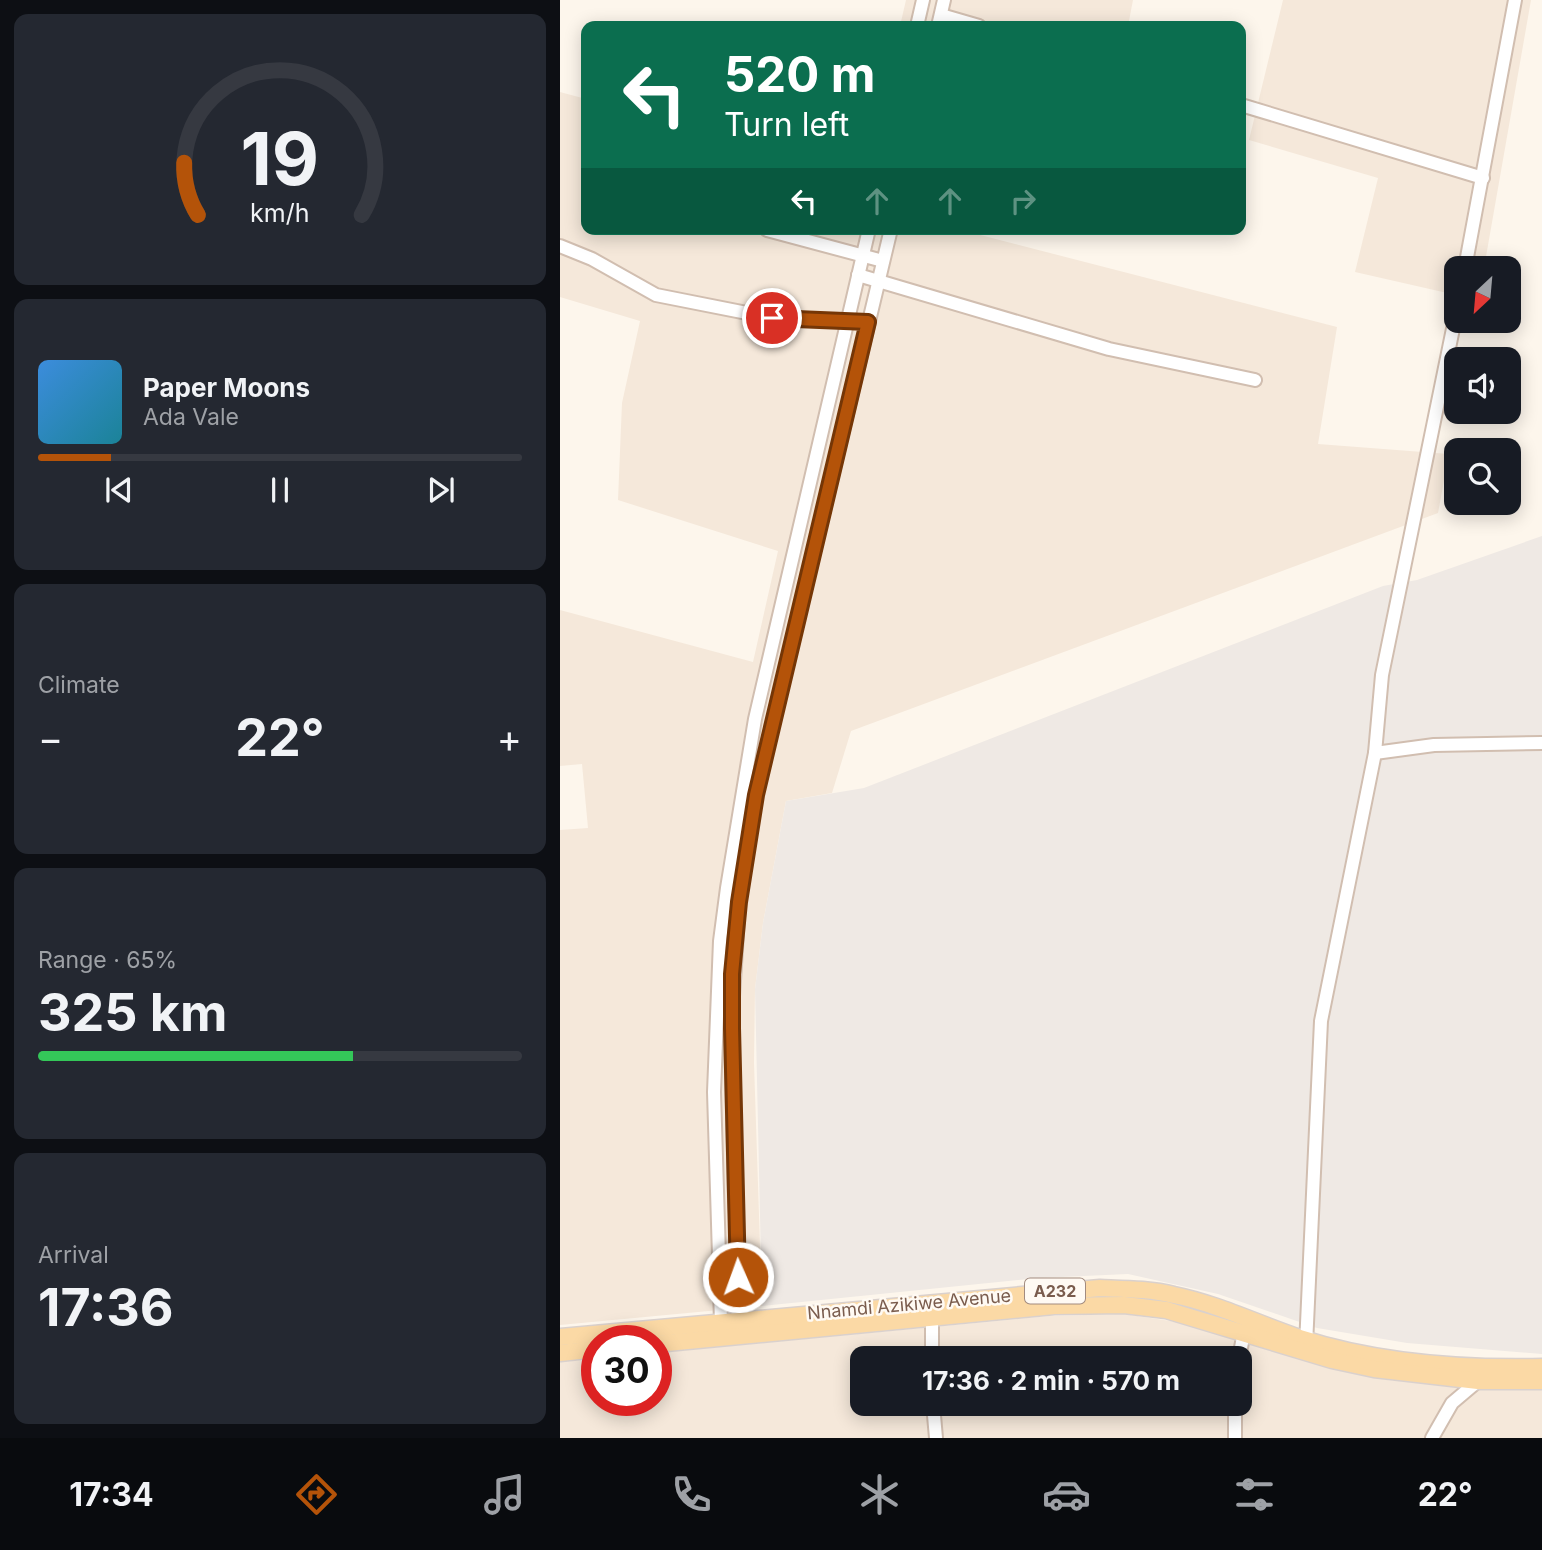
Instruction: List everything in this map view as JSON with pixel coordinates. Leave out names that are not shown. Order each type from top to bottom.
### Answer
[{"type":"main road","name":"Nnamdi Azikiwe Avenue","points":[[560,1337],[1070,1289],[1146,1290],[1205,1303],[1306,1346],[1449,1366],[1542,1367]]},
{"type":"main road","name":"Nnamdi Azikiwe Avenue","points":[[672,1342],[1054,1306],[1124,1305],[1166,1310],[1394,1372],[1478,1381],[1542,1381]]},
{"type":"main road","points":[[560,1353],[581,1351]]},
{"type":"street","points":[[918,21],[923,0]]},
{"type":"street","points":[[940,21],[944,0]]},
{"type":"street","points":[[1467,256],[1515,0]]},
{"type":"street","points":[[1246,107],[1483,178]]},
{"type":"street","points":[[785,235],[883,261]]},
{"type":"street","points":[[721,1322],[714,1092],[719,954],[725,900],[755,719],[868,235]]},
{"type":"street","points":[[743,1320],[735,1199],[732,1028],[735,939],[756,795],[890,235]]},
{"type":"street","points":[[560,246],[592,259],[656,295],[772,318],[848,319],[868,322]]},
{"type":"street","points":[[858,275],[1109,349],[1255,380]]},
{"type":"street","points":[[1306,1346],[1321,1021],[1375,753],[1382,675],[1452,333]]},
{"type":"street","points":[[1375,753],[1434,745],[1542,743]]},
{"type":"street","points":[[932,1318],[932,1346]]},
{"type":"street","points":[[1241,1346],[1244,1332]]},
{"type":"street","points":[[1432,1438],[1452,1403],[1478,1381]]},
{"type":"street","points":[[934,1416],[936,1438]]},
{"type":"street","points":[[1235,1416],[1235,1438]]},
{"type":"shaded area","points":[[906,0],[1133,0],[1129,21],[901,21]]},
{"type":"shaded area","points":[[1283,0],[1531,0],[1486,256],[1444,256],[1444,292],[1355,272],[1378,178],[1249,140]]},
{"type":"shaded area","points":[[560,92],[581,98],[581,235],[980,235],[1337,327],[1318,444],[1444,454],[1444,481],[1438,513],[851,731],[832,793],[786,801],[763,923],[755,989],[754,1063],[762,1306],[560,1325],[560,830],[588,828],[582,764],[560,766],[560,610],[753,662],[778,551],[618,500],[622,403],[640,321],[560,297]]},
{"type":"shaded area","points":[[1542,536],[1542,1354],[1407,1343],[1317,1328],[1218,1294],[1128,1274],[1039,1278],[762,1306],[755,989],[763,923],[786,801],[864,788],[1383,586],[1417,580]]},
{"type":"shaded area","points":[[1124,1314],[1177,1322],[1295,1357],[1388,1380],[1489,1389],[1542,1389],[1542,1438],[560,1438],[560,1362],[581,1360],[581,1416],[672,1416],[672,1351],[1049,1316]]},
{"type":"route","points":[[738,1277],[732,974],[739,902],[756,795],[868,322],[848,319],[772,318]]}]
